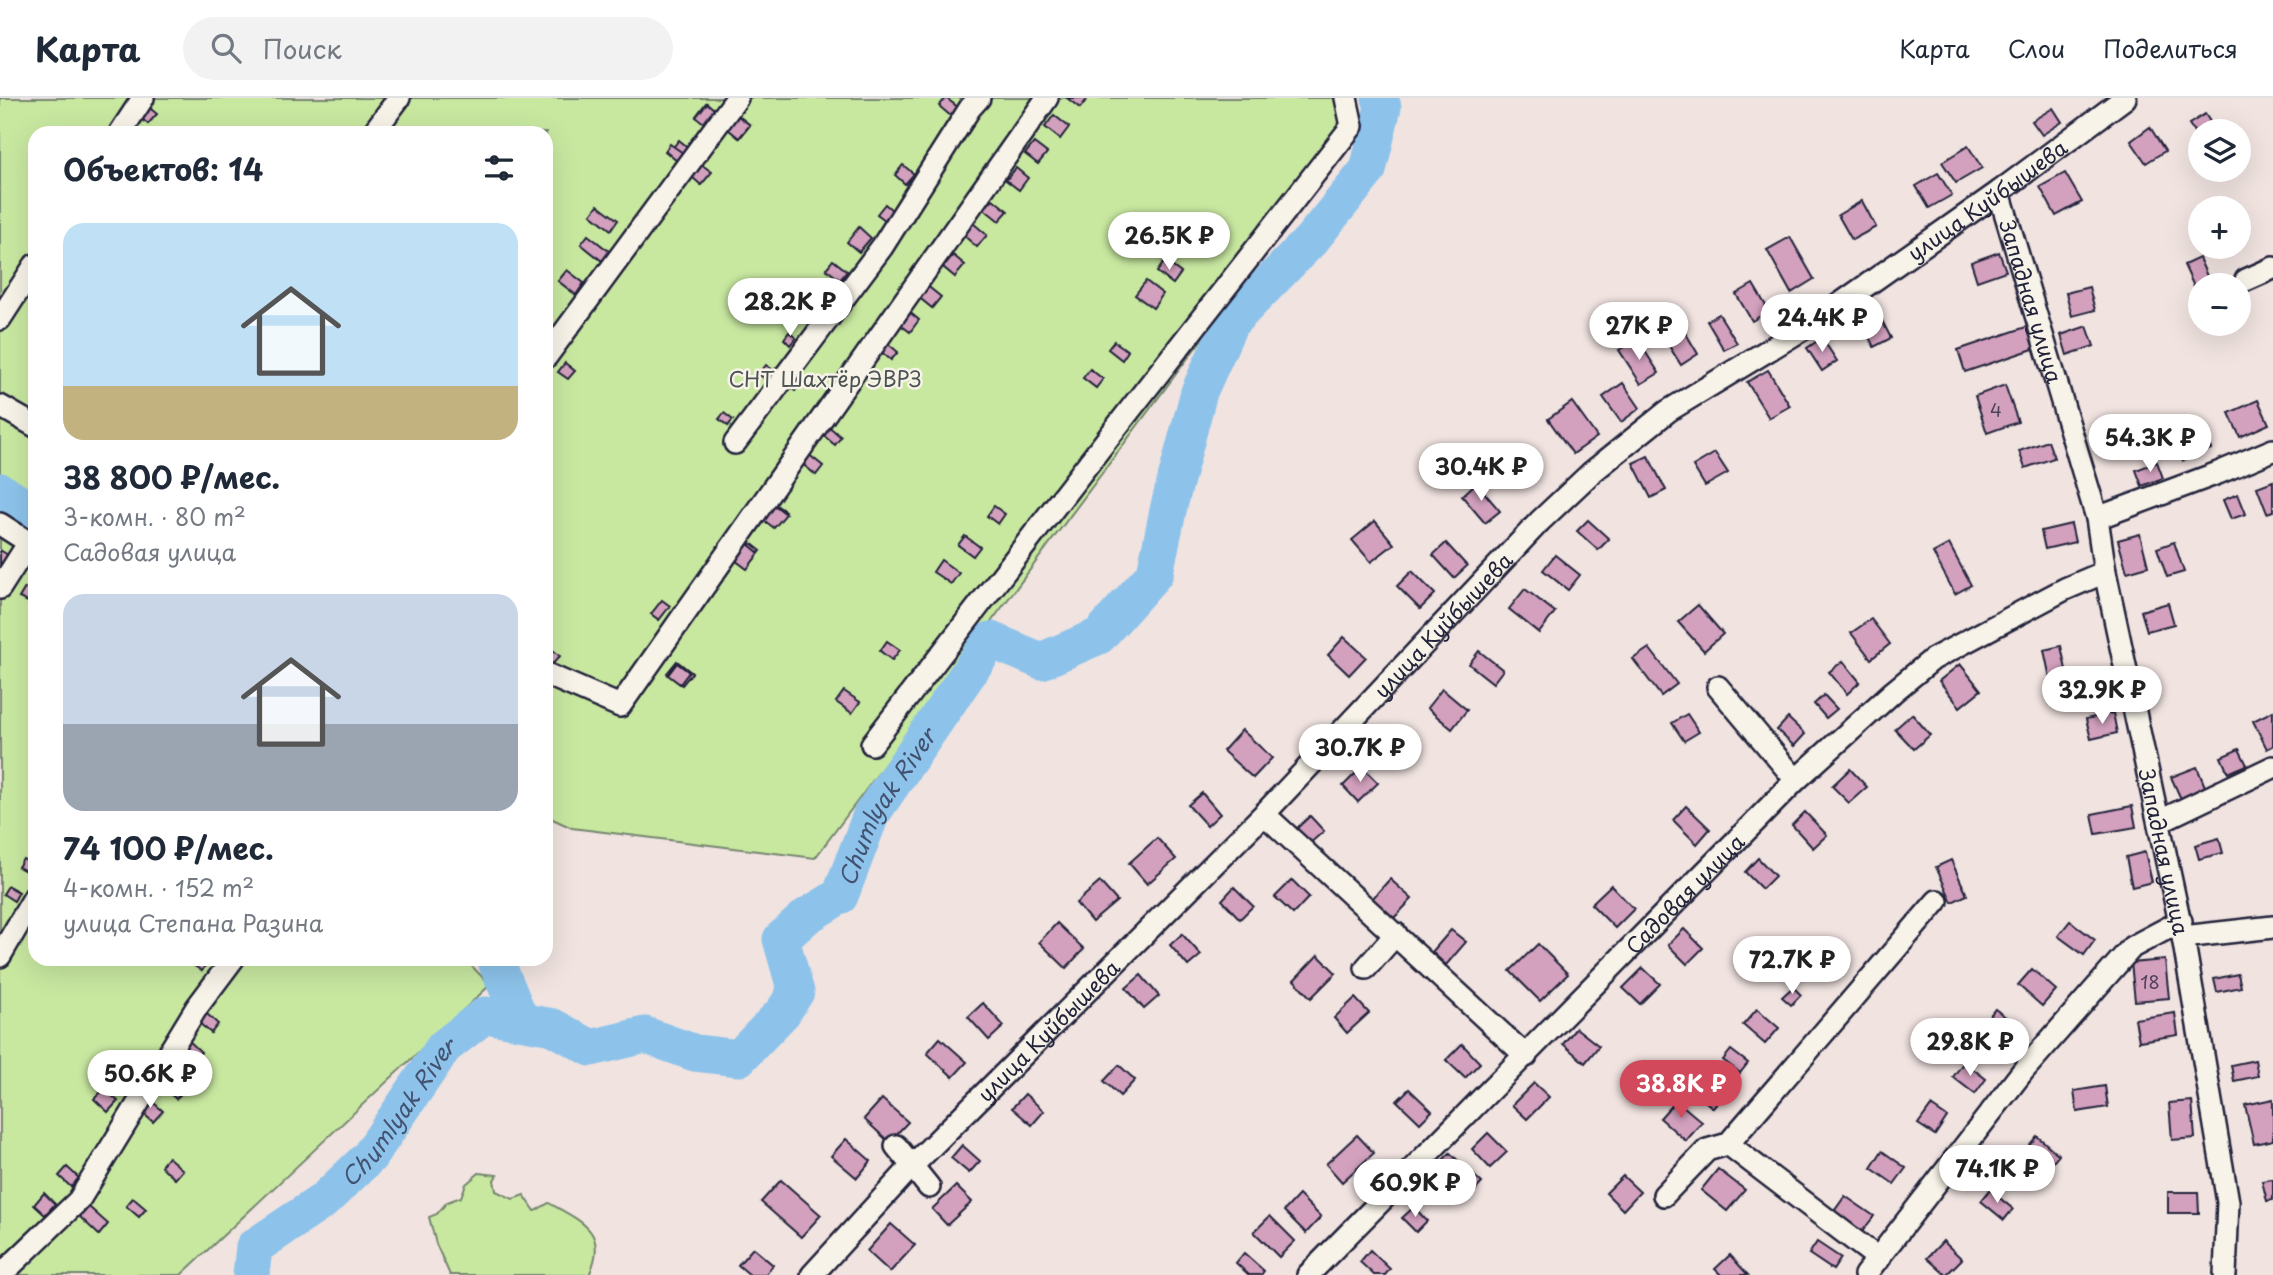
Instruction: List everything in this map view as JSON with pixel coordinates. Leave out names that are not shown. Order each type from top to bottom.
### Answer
[{"type":"street","points":[[125,126],[143,98]]},
{"type":"street","points":[[378,126],[399,98]]},
{"type":"street","points":[[553,348],[737,98]]},
{"type":"street","points":[[735,443],[882,247],[979,98]]},
{"type":"street","points":[[553,677],[620,706],[1047,98]]},
{"type":"street","points":[[872,744],[1352,127],[1346,98]]},
{"type":"street","name":"улица Куйбышева","points":[[813,1275],[912,1166],[1264,814],[1540,521],[1591,473],[1668,411],[1813,323],[1999,192],[2125,98]]},
{"type":"street","name":"Западная улица","points":[[1999,192],[2097,519],[2105,572],[2182,929],[2228,1202],[2225,1275]]},
{"type":"street","points":[[2251,278],[2273,268]]},
{"type":"street","points":[[0,319],[28,276]]},
{"type":"street","points":[[0,406],[28,422]]},
{"type":"street","points":[[2097,519],[2273,450]]},
{"type":"street","points":[[0,524],[28,547]]},
{"type":"street","points":[[0,588],[28,553]]},
{"type":"street","name":"Садовая улица","points":[[1308,1275],[1796,780],[1933,659],[2065,589],[2105,572]]},
{"type":"street","points":[[1717,687],[1796,780]]},
{"type":"street","points":[[2160,821],[2273,767]]},
{"type":"street","points":[[1264,814],[1526,1056]]},
{"type":"street","points":[[1664,1195],[1707,1150],[1728,1144],[1937,901]]},
{"type":"street","points":[[0,956],[28,908]]},
{"type":"street","points":[[1865,1275],[2023,1071],[2132,947],[2182,929],[2273,927]]},
{"type":"street","points":[[1366,968],[1396,934]]},
{"type":"street","points":[[1,1275],[79,1200],[197,1007],[228,966]]},
{"type":"street","points":[[1728,1144],[1880,1259]]},
{"type":"street","points":[[896,1146],[929,1187]]},
{"type":"green space","name":"СНТ Шахтёр ЭВРЗ","points":[[0,98],[1348,98],[1355,134],[815,858],[572,828],[553,819],[553,126],[28,126],[28,523],[0,505]]},
{"type":"green space","points":[[0,510],[28,528],[28,966],[472,966],[490,985],[181,1275],[0,1275]]},
{"type":"green space","points":[[479,1173],[497,1175],[494,1180],[496,1191],[513,1199],[524,1195],[535,1211],[549,1203],[582,1223],[594,1238],[596,1248],[589,1275],[450,1275],[436,1244],[429,1217],[437,1214],[447,1202],[461,1197],[466,1184]]},
{"type":"water","points":[[1365,98],[1395,98],[1395,116],[1373,110]]},
{"type":"building","points":[[946,98],[959,108],[952,117],[939,106]]},
{"type":"building","points":[[1067,98],[1088,98],[1080,108]]},
{"type":"building","points":[[706,103],[715,110],[705,123],[696,116]]},
{"type":"building","points":[[707,103],[715,110],[704,123],[696,117]]},
{"type":"building","points":[[145,104],[157,114],[148,124],[137,115]]},
{"type":"building","points":[[2053,108],[2062,122],[2042,135],[2032,121]]},
{"type":"building","points":[[735,113],[750,125],[740,138],[725,126]]},
{"type":"building","points":[[1054,115],[1069,127],[1060,139],[1045,127]]},
{"type":"building","points":[[738,116],[750,125],[739,138],[728,129]]},
{"type":"building","points":[[2150,127],[2165,151],[2146,163],[2131,141]]},
{"type":"building","points":[[679,140],[690,149],[682,159],[671,150]]},
{"type":"building","points":[[1034,143],[1047,153],[1038,164],[1025,154]]},
{"type":"building","points":[[670,144],[683,153],[677,161],[665,151]]},
{"type":"building","points":[[1968,146],[1982,168],[1956,183],[1942,162]]},
{"type":"building","points":[[702,165],[712,172],[701,185],[692,177]]},
{"type":"building","points":[[903,165],[914,174],[905,184],[895,175]]},
{"type":"building","points":[[1016,168],[1028,178],[1019,190],[1006,180]]},
{"type":"building","points":[[1938,173],[1952,195],[1929,208],[1916,186]]},
{"type":"building","points":[[2065,173],[2082,202],[2056,216],[2040,187]]},
{"type":"building","points":[[993,199],[1008,211],[999,221],[984,209]]},
{"type":"building","points":[[1862,201],[1876,227],[1852,240],[1838,215]]},
{"type":"building","points":[[885,204],[893,211],[885,220],[877,214]]},
{"type":"building","points":[[598,205],[618,220],[611,230],[591,214]]},
{"type":"building","points":[[973,223],[987,235],[977,247],[963,235]]},
{"type":"building","points":[[859,227],[871,238],[859,252],[847,242]]},
{"type":"building","points":[[1187,233],[1205,246],[1199,255],[1180,242]]},
{"type":"building","points":[[588,235],[610,252],[602,261],[581,244]]},
{"type":"building","points":[[1790,237],[1814,279],[1791,293],[1767,250]]},
{"type":"building","points":[[1999,252],[2006,271],[1977,281],[1971,262]]},
{"type":"building","points":[[953,255],[965,265],[955,277],[943,267]]},
{"type":"building","points":[[2199,259],[2206,273],[2188,274],[2184,265]]},
{"type":"building","points":[[833,260],[847,271],[840,280],[826,269]]},
{"type":"building","points":[[1165,261],[1181,273],[1173,284],[1157,272]]},
{"type":"building","points":[[567,270],[584,283],[576,295],[558,281]]},
{"type":"building","points":[[1146,281],[1163,294],[1153,308],[1135,295]]},
{"type":"building","points":[[925,284],[941,297],[932,308],[916,295]]},
{"type":"building","points":[[1753,284],[1769,311],[1752,321],[1736,294]]},
{"type":"building","points":[[2089,287],[2095,310],[2072,316],[2066,293]]},
{"type":"building","points":[[1876,309],[1891,338],[1874,347],[1859,318]]},
{"type":"building","points":[[907,310],[919,320],[910,332],[897,322]]},
{"type":"building","points":[[1719,314],[1737,343],[1724,350],[1707,321]]},
{"type":"building","points":[[2029,326],[2036,348],[1965,372],[1958,350]]},
{"type":"building","points":[[2087,326],[2094,346],[2067,355],[2061,335]]},
{"type":"building","points":[[1682,327],[1698,354],[1681,365],[1664,338]]},
{"type":"building","points":[[789,332],[796,338],[790,345],[784,339]]},
{"type":"building","points":[[1822,338],[1837,361],[1822,371],[1807,348]]},
{"type":"building","points":[[1637,339],[1659,373],[1641,384],[1619,350]]},
{"type":"building","points":[[1114,341],[1128,351],[1122,360],[1108,349]]},
{"type":"building","points":[[886,342],[898,352],[891,360],[879,350]]},
{"type":"building","points":[[565,363],[575,371],[568,379],[558,372]]},
{"type":"building","points":[[766,365],[773,370],[765,379],[759,374]]},
{"type":"building","points":[[1090,369],[1103,379],[1096,388],[1083,378]]},
{"type":"building","points":[[1768,370],[1790,406],[1769,418],[1747,382]]},
{"type":"building","points":[[794,372],[804,380],[795,391],[786,383]]},
{"type":"building","points":[[1623,383],[1640,408],[1621,422],[1603,397]]},
{"type":"building","points":[[2005,385],[2018,422],[1987,433],[1975,396]]},
{"type":"building","points":[[2258,400],[2269,424],[2240,437],[2229,413]]},
{"type":"building","points":[[1572,402],[1597,437],[1573,454],[1548,419]]},
{"type":"building","points":[[724,413],[733,420],[728,426],[719,419]]},
{"type":"building","points":[[826,424],[841,437],[835,445],[819,432]]},
{"type":"building","points":[[2202,430],[2211,449],[2183,461],[2175,442]]},
{"type":"building","points":[[2048,441],[2054,458],[2025,468],[2019,451]]},
{"type":"building","points":[[807,453],[823,466],[816,475],[800,462]]},
{"type":"building","points":[[1715,453],[1728,473],[1705,486],[1693,466]]},
{"type":"building","points":[[1648,456],[1666,490],[1651,498],[1633,463]]},
{"type":"building","points":[[2157,462],[2163,478],[2142,486],[2136,470]]},
{"type":"building","points":[[2273,481],[2273,511],[2267,513],[2257,487]]},
{"type":"building","points":[[1476,483],[1500,511],[1485,523],[1462,496]]},
{"type":"building","points":[[2238,494],[2246,514],[2231,519],[2223,500]]},
{"type":"building","points":[[773,503],[785,511],[773,526],[762,517]]},
{"type":"building","points":[[773,504],[786,514],[774,528],[761,518]]},
{"type":"building","points":[[994,506],[1005,514],[998,524],[987,516]]},
{"type":"building","points":[[1588,520],[1609,539],[1598,550],[1577,531]]},
{"type":"building","points":[[1375,521],[1394,544],[1371,562],[1352,540]]},
{"type":"building","points":[[2071,524],[2075,542],[2045,549],[2041,531]]},
{"type":"building","points":[[2140,534],[2148,566],[2127,572],[2118,540]]},
{"type":"building","points":[[965,536],[980,547],[973,556],[958,545]]},
{"type":"building","points":[[2174,542],[2184,572],[2167,577],[2157,548]]},
{"type":"building","points":[[751,543],[761,551],[748,567],[739,559]]},
{"type":"building","points":[[1446,543],[1467,566],[1454,578],[1433,555]]},
{"type":"building","points":[[748,544],[759,553],[747,569],[735,560]]},
{"type":"building","points":[[1949,544],[1971,585],[1955,594],[1933,553]]},
{"type":"building","points":[[0,550],[8,555],[1,568],[0,568]]},
{"type":"building","points":[[1555,555],[1580,575],[1568,590],[1543,570]]},
{"type":"building","points":[[941,560],[959,573],[951,584],[933,572]]},
{"type":"building","points":[[1412,571],[1435,594],[1420,609],[1397,586]]},
{"type":"building","points":[[25,588],[28,590],[28,602],[19,598]]},
{"type":"building","points":[[1525,589],[1555,612],[1539,633],[1509,609]]},
{"type":"building","points":[[662,600],[670,606],[659,620],[651,614]]},
{"type":"building","points":[[2168,603],[2174,624],[2147,631],[2141,611]]},
{"type":"building","points":[[1698,605],[1723,634],[1704,651],[1678,622]]},
{"type":"building","points":[[1871,619],[1890,644],[1871,659],[1851,633]]},
{"type":"building","points":[[1344,637],[1366,657],[1349,675],[1328,655]]},
{"type":"building","points":[[887,641],[900,650],[892,660],[880,651]]},
{"type":"building","points":[[2061,646],[2068,679],[2051,683],[2044,650]]},
{"type":"building","points":[[1649,648],[1677,684],[1661,696],[1633,659]]},
{"type":"building","points":[[553,650],[560,656],[553,664]]},
{"type":"building","points":[[1479,651],[1503,670],[1493,683],[1469,664]]},
{"type":"building","points":[[677,661],[692,673],[682,685],[667,673]]},
{"type":"building","points":[[1843,661],[1860,682],[1847,694],[1829,672]]},
{"type":"building","points":[[677,663],[689,672],[680,684],[668,675]]},
{"type":"building","points":[[1960,664],[1981,690],[1960,707],[1939,681]]},
{"type":"building","points":[[1442,689],[1467,710],[1452,729],[1427,708]]},
{"type":"building","points":[[844,691],[860,702],[852,713],[836,702]]},
{"type":"building","points":[[1824,695],[1837,709],[1826,718],[1814,704]]},
{"type":"building","points":[[2273,711],[2273,746],[2267,749],[2253,721]]},
{"type":"building","points":[[2113,713],[2117,733],[2091,739],[2086,719]]},
{"type":"building","points":[[1687,714],[1699,732],[1684,741],[1672,723]]},
{"type":"building","points":[[1912,714],[1930,735],[1914,749],[1895,729]]},
{"type":"building","points":[[1788,718],[1805,734],[1794,746],[1777,730]]},
{"type":"building","points":[[1242,730],[1272,758],[1253,778],[1223,751]]},
{"type":"building","points":[[2239,749],[2247,765],[2228,773],[2221,757]]},
{"type":"building","points":[[1362,767],[1378,783],[1358,802],[1343,786]]},
{"type":"building","points":[[2197,767],[2206,789],[2181,799],[2171,777]]},
{"type":"building","points":[[1850,769],[1867,787],[1849,803],[1832,786]]},
{"type":"building","points":[[1202,793],[1220,814],[1207,826],[1188,805]]},
{"type":"building","points":[[1686,806],[1710,829],[1697,844],[1673,820]]},
{"type":"building","points":[[2132,806],[2136,827],[2096,834],[2092,814]]},
{"type":"building","points":[[1805,812],[1827,835],[1813,848],[1792,825]]},
{"type":"building","points":[[1310,816],[1324,831],[1308,845],[1294,831]]},
{"type":"building","points":[[1157,838],[1176,859],[1147,884],[1129,863]]},
{"type":"building","points":[[2219,838],[2223,853],[2199,859],[2195,845]]},
{"type":"building","points":[[2145,852],[2152,882],[2132,887],[2126,857]]},
{"type":"building","points":[[1758,858],[1775,876],[1762,889],[1745,872]]},
{"type":"building","points":[[23,859],[28,862],[28,872],[18,867]]},
{"type":"building","points":[[1951,860],[1967,895],[1952,902],[1936,867]]},
{"type":"building","points":[[1390,879],[1412,899],[1392,920],[1371,900]]},
{"type":"building","points":[[1292,880],[1309,897],[1293,914],[1275,897]]},
{"type":"building","points":[[1100,882],[1117,901],[1092,922],[1076,903]]},
{"type":"building","points":[[1611,885],[1634,909],[1615,928],[1591,904]]},
{"type":"building","points":[[8,886],[19,892],[14,901],[3,894]]},
{"type":"building","points":[[1234,887],[1253,906],[1240,919],[1222,900]]},
{"type":"building","points":[[2070,921],[2095,940],[2084,955],[2058,936]]},
{"type":"building","points":[[1057,923],[1084,949],[1066,968],[1039,942]]},
{"type":"building","points":[[1684,929],[1703,948],[1687,964],[1668,945]]},
{"type":"building","points":[[1451,930],[1466,942],[1446,965],[1432,952]]},
{"type":"building","points":[[1182,934],[1201,955],[1188,966],[1170,945]]},
{"type":"building","points":[[1538,944],[1568,974],[1540,1001],[1510,971]]},
{"type":"building","points":[[1318,955],[1336,973],[1311,998],[1294,980]]},
{"type":"building","points":[[2165,960],[2169,998],[2135,1001],[2131,963]]},
{"type":"building","points":[[1643,968],[1660,984],[1640,1004],[1623,988]]},
{"type":"building","points":[[2032,969],[2056,990],[2042,1006],[2018,985]]},
{"type":"building","points":[[2238,974],[2241,987],[2217,992],[2214,979]]},
{"type":"building","points":[[1141,975],[1159,996],[1144,1009],[1126,988]]},
{"type":"building","points":[[1793,987],[1801,995],[1791,1005],[1782,997]]},
{"type":"building","points":[[1355,998],[1369,1013],[1347,1033],[1334,1018]]},
{"type":"building","points":[[983,1003],[1004,1026],[989,1040],[968,1017]]},
{"type":"building","points":[[1757,1009],[1779,1028],[1765,1044],[1743,1025]]},
{"type":"building","points":[[1995,1009],[2023,1030],[2008,1049],[1980,1028]]},
{"type":"building","points":[[2175,1013],[2178,1035],[2139,1041],[2135,1019]]},
{"type":"building","points":[[207,1014],[218,1024],[211,1033],[199,1023]]},
{"type":"building","points":[[1576,1028],[1599,1046],[1585,1063],[1563,1044]]},
{"type":"building","points":[[186,1038],[201,1052],[196,1058],[181,1044]]},
{"type":"building","points":[[940,1038],[967,1062],[953,1077],[927,1053]]},
{"type":"building","points":[[1462,1044],[1480,1063],[1465,1078],[1446,1060]]},
{"type":"building","points":[[1731,1050],[1748,1063],[1740,1073],[1723,1060]]},
{"type":"building","points":[[2255,1060],[2258,1076],[2234,1081],[2231,1065]]},
{"type":"building","points":[[1964,1062],[1986,1079],[1975,1094],[1953,1077]]},
{"type":"building","points":[[1119,1065],[1135,1080],[1120,1096],[1104,1081]]},
{"type":"building","points":[[169,1071],[187,1087],[176,1099],[158,1083]]},
{"type":"building","points":[[1705,1077],[1725,1094],[1713,1108],[1693,1091]]},
{"type":"building","points":[[1534,1083],[1549,1097],[1527,1119],[1512,1105]]},
{"type":"building","points":[[2105,1086],[2108,1107],[2077,1112],[2074,1091]]},
{"type":"building","points":[[104,1089],[118,1101],[108,1112],[94,1099]]},
{"type":"building","points":[[1409,1089],[1432,1111],[1420,1123],[1397,1101]]},
{"type":"building","points":[[1025,1094],[1044,1111],[1032,1125],[1012,1108]]},
{"type":"building","points":[[147,1097],[163,1111],[153,1122],[137,1108]]},
{"type":"building","points":[[882,1099],[908,1122],[889,1142],[864,1119]]},
{"type":"building","points":[[2273,1099],[2273,1140],[2254,1144],[2245,1105]]},
{"type":"building","points":[[1676,1100],[1702,1122],[1686,1141],[1660,1118]]},
{"type":"building","points":[[2192,1101],[2195,1138],[2172,1140],[2169,1103]]},
{"type":"building","points":[[1931,1106],[1947,1117],[1935,1135],[1918,1124]]},
{"type":"building","points":[[1488,1133],[1507,1152],[1490,1168],[1472,1149]]},
{"type":"building","points":[[1357,1135],[1374,1153],[1342,1182],[1326,1164]]},
{"type":"building","points":[[2037,1136],[2059,1155],[2048,1168],[2026,1149]]},
{"type":"building","points":[[846,1139],[871,1161],[857,1178],[831,1156]]},
{"type":"building","points":[[962,1145],[980,1161],[969,1173],[951,1158]]},
{"type":"building","points":[[1882,1151],[1906,1168],[1894,1184],[1871,1168]]},
{"type":"building","points":[[1450,1153],[1482,1183],[1471,1195],[1439,1164]]},
{"type":"building","points":[[168,1157],[183,1170],[175,1179],[161,1166]]},
{"type":"building","points":[[67,1167],[79,1178],[71,1187],[59,1176]]},
{"type":"building","points":[[1718,1169],[1745,1190],[1727,1211],[1701,1190]]},
{"type":"building","points":[[1623,1176],[1640,1192],[1623,1210],[1606,1193]]},
{"type":"building","points":[[2273,1179],[2273,1200],[2267,1201],[2262,1181]]},
{"type":"building","points":[[781,1180],[821,1215],[801,1237],[761,1202]]},
{"type":"building","points":[[956,1186],[972,1202],[947,1225],[932,1209]]},
{"type":"building","points":[[1990,1190],[2013,1209],[2004,1220],[1981,1201]]},
{"type":"building","points":[[2168,1192],[2198,1192],[2199,1213],[2168,1213]]},
{"type":"building","points":[[44,1193],[55,1204],[45,1215],[34,1205]]},
{"type":"building","points":[[1299,1195],[1321,1217],[1306,1233],[1284,1211]]},
{"type":"building","points":[[1845,1196],[1874,1216],[1858,1237],[1830,1217]]},
{"type":"building","points":[[133,1198],[146,1209],[139,1217],[126,1206]]},
{"type":"building","points":[[89,1207],[108,1224],[99,1235],[80,1217]]},
{"type":"building","points":[[1414,1207],[1427,1221],[1416,1232],[1402,1218]]},
{"type":"building","points":[[1270,1216],[1295,1241],[1279,1257],[1254,1232]]},
{"type":"building","points":[[891,1224],[915,1245],[890,1272],[867,1251]]},
{"type":"building","points":[[1943,1241],[1962,1259],[1946,1275],[1927,1258]]},
{"type":"building","points":[[1817,1242],[1841,1258],[1833,1270],[1809,1254]]},
{"type":"building","points":[[753,1248],[773,1265],[765,1275],[750,1275],[738,1265]]},
{"type":"building","points":[[1370,1250],[1390,1269],[1385,1275],[1374,1275],[1360,1262]]},
{"type":"building","points":[[1244,1253],[1264,1271],[1261,1275],[1249,1275],[1236,1263]]},
{"type":"building","points":[[1730,1255],[1748,1275],[1721,1275],[1715,1269]]},
{"type":"waterway","name":"Chumlyak River","points":[[251,1275],[254,1247],[323,1201],[369,1157],[444,1047],[485,1015],[553,1027],[591,1048],[645,1035],[695,1053],[739,1058],[783,1012],[796,992],[781,939],[807,916],[840,896],[871,815],[991,640],[1041,661],[1099,636],[1155,573],[1169,506],[1199,392],[1230,323],[1311,240],[1368,170],[1383,107],[1380,98]]},
{"type":"waterway","points":[[0,491],[28,509]]},
{"type":"waterway","points":[[498,966],[521,1021]]}]
